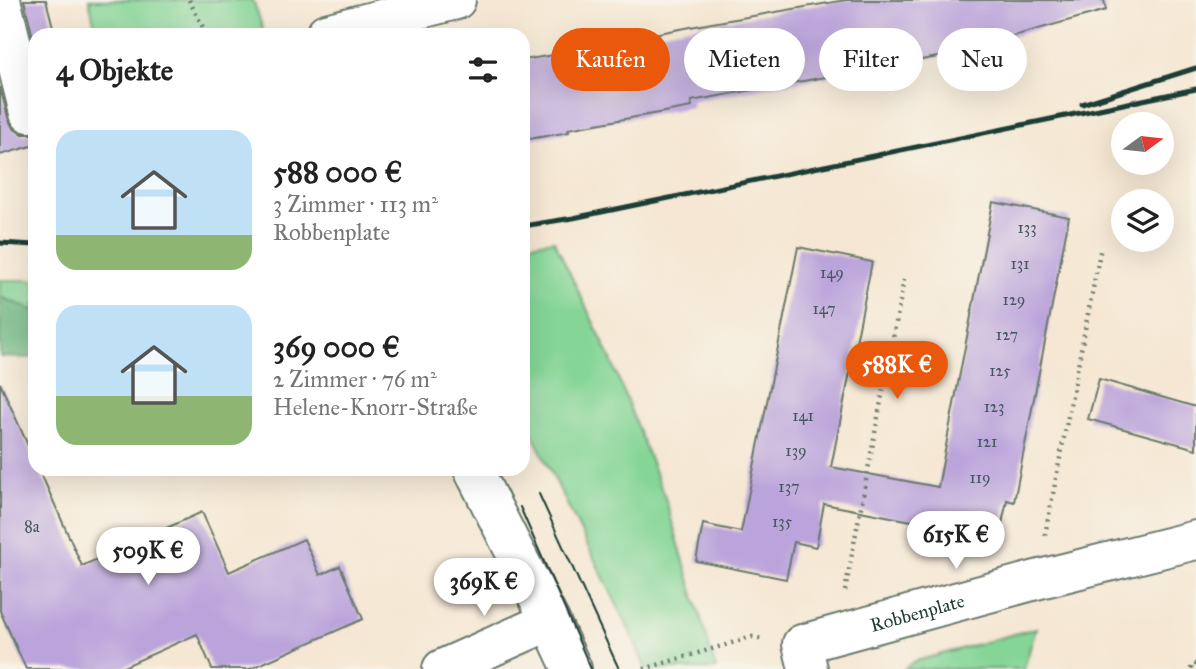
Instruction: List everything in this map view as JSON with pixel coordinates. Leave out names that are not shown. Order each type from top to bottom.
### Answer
[{"type":"street","points":[[1,0],[28,109]]},
{"type":"street","points":[[346,28],[456,0]]},
{"type":"street","points":[[477,476],[572,669]]},
{"type":"street","name":"Robbenplate","points":[[805,656],[850,630],[1196,540]]},
{"type":"street","points":[[442,669],[550,621]]},
{"type":"path","points":[[190,0],[204,28]]},
{"type":"path","points":[[1036,580],[1101,247]]},
{"type":"path","points":[[850,630],[845,595],[904,280]]},
{"type":"path","points":[[644,669],[752,637],[805,656]]},
{"type":"path","points":[[1191,669],[1192,664],[1196,664]]},
{"type":"green space","points":[[89,0],[253,0],[263,28],[95,28]]},
{"type":"green space","points":[[554,240],[609,355],[665,498],[716,669],[646,669],[530,429],[530,244]]},
{"type":"green space","points":[[0,280],[28,280],[28,308],[0,297]]},
{"type":"green space","points":[[0,297],[28,308],[28,358],[0,357]]},
{"type":"green space","points":[[1036,628],[1024,669],[904,669],[913,662]]},
{"type":"building","points":[[24,0],[46,0],[53,28],[31,28]]},
{"type":"building","points":[[846,0],[1104,0],[1106,10],[1027,32],[1027,28],[937,28],[937,57],[923,60],[923,28],[819,28],[819,78],[805,81],[805,28],[685,28]]},
{"type":"building","points":[[684,28],[684,91],[747,91],[691,101],[692,107],[568,129],[569,132],[530,139],[530,59],[551,55],[551,91],[670,91],[670,31]]},
{"type":"building","points":[[0,87],[8,118],[13,128],[22,134],[28,134],[28,147],[0,155]]},
{"type":"building","points":[[993,202],[1069,217],[1014,502],[1007,500],[999,538],[824,504],[816,547],[794,542],[786,579],[696,561],[703,524],[741,532],[798,247],[872,262],[831,467],[938,487]]},
{"type":"building","points":[[1099,379],[1196,407],[1196,449],[1088,419]]},
{"type":"building","points":[[0,383],[28,445],[28,476],[42,476],[82,566],[202,512],[229,572],[304,539],[320,575],[340,566],[363,619],[250,669],[212,669],[197,634],[119,669],[26,669],[0,611]]},
{"type":"tram line","points":[[539,494],[619,669]]},
{"type":"tram line","points":[[520,507],[591,669]]},
{"type":"railway","points":[[1082,104],[1196,68]]},
{"type":"railway","points":[[530,225],[1196,89]]},
{"type":"railway","points":[[0,243],[28,245]]}]
